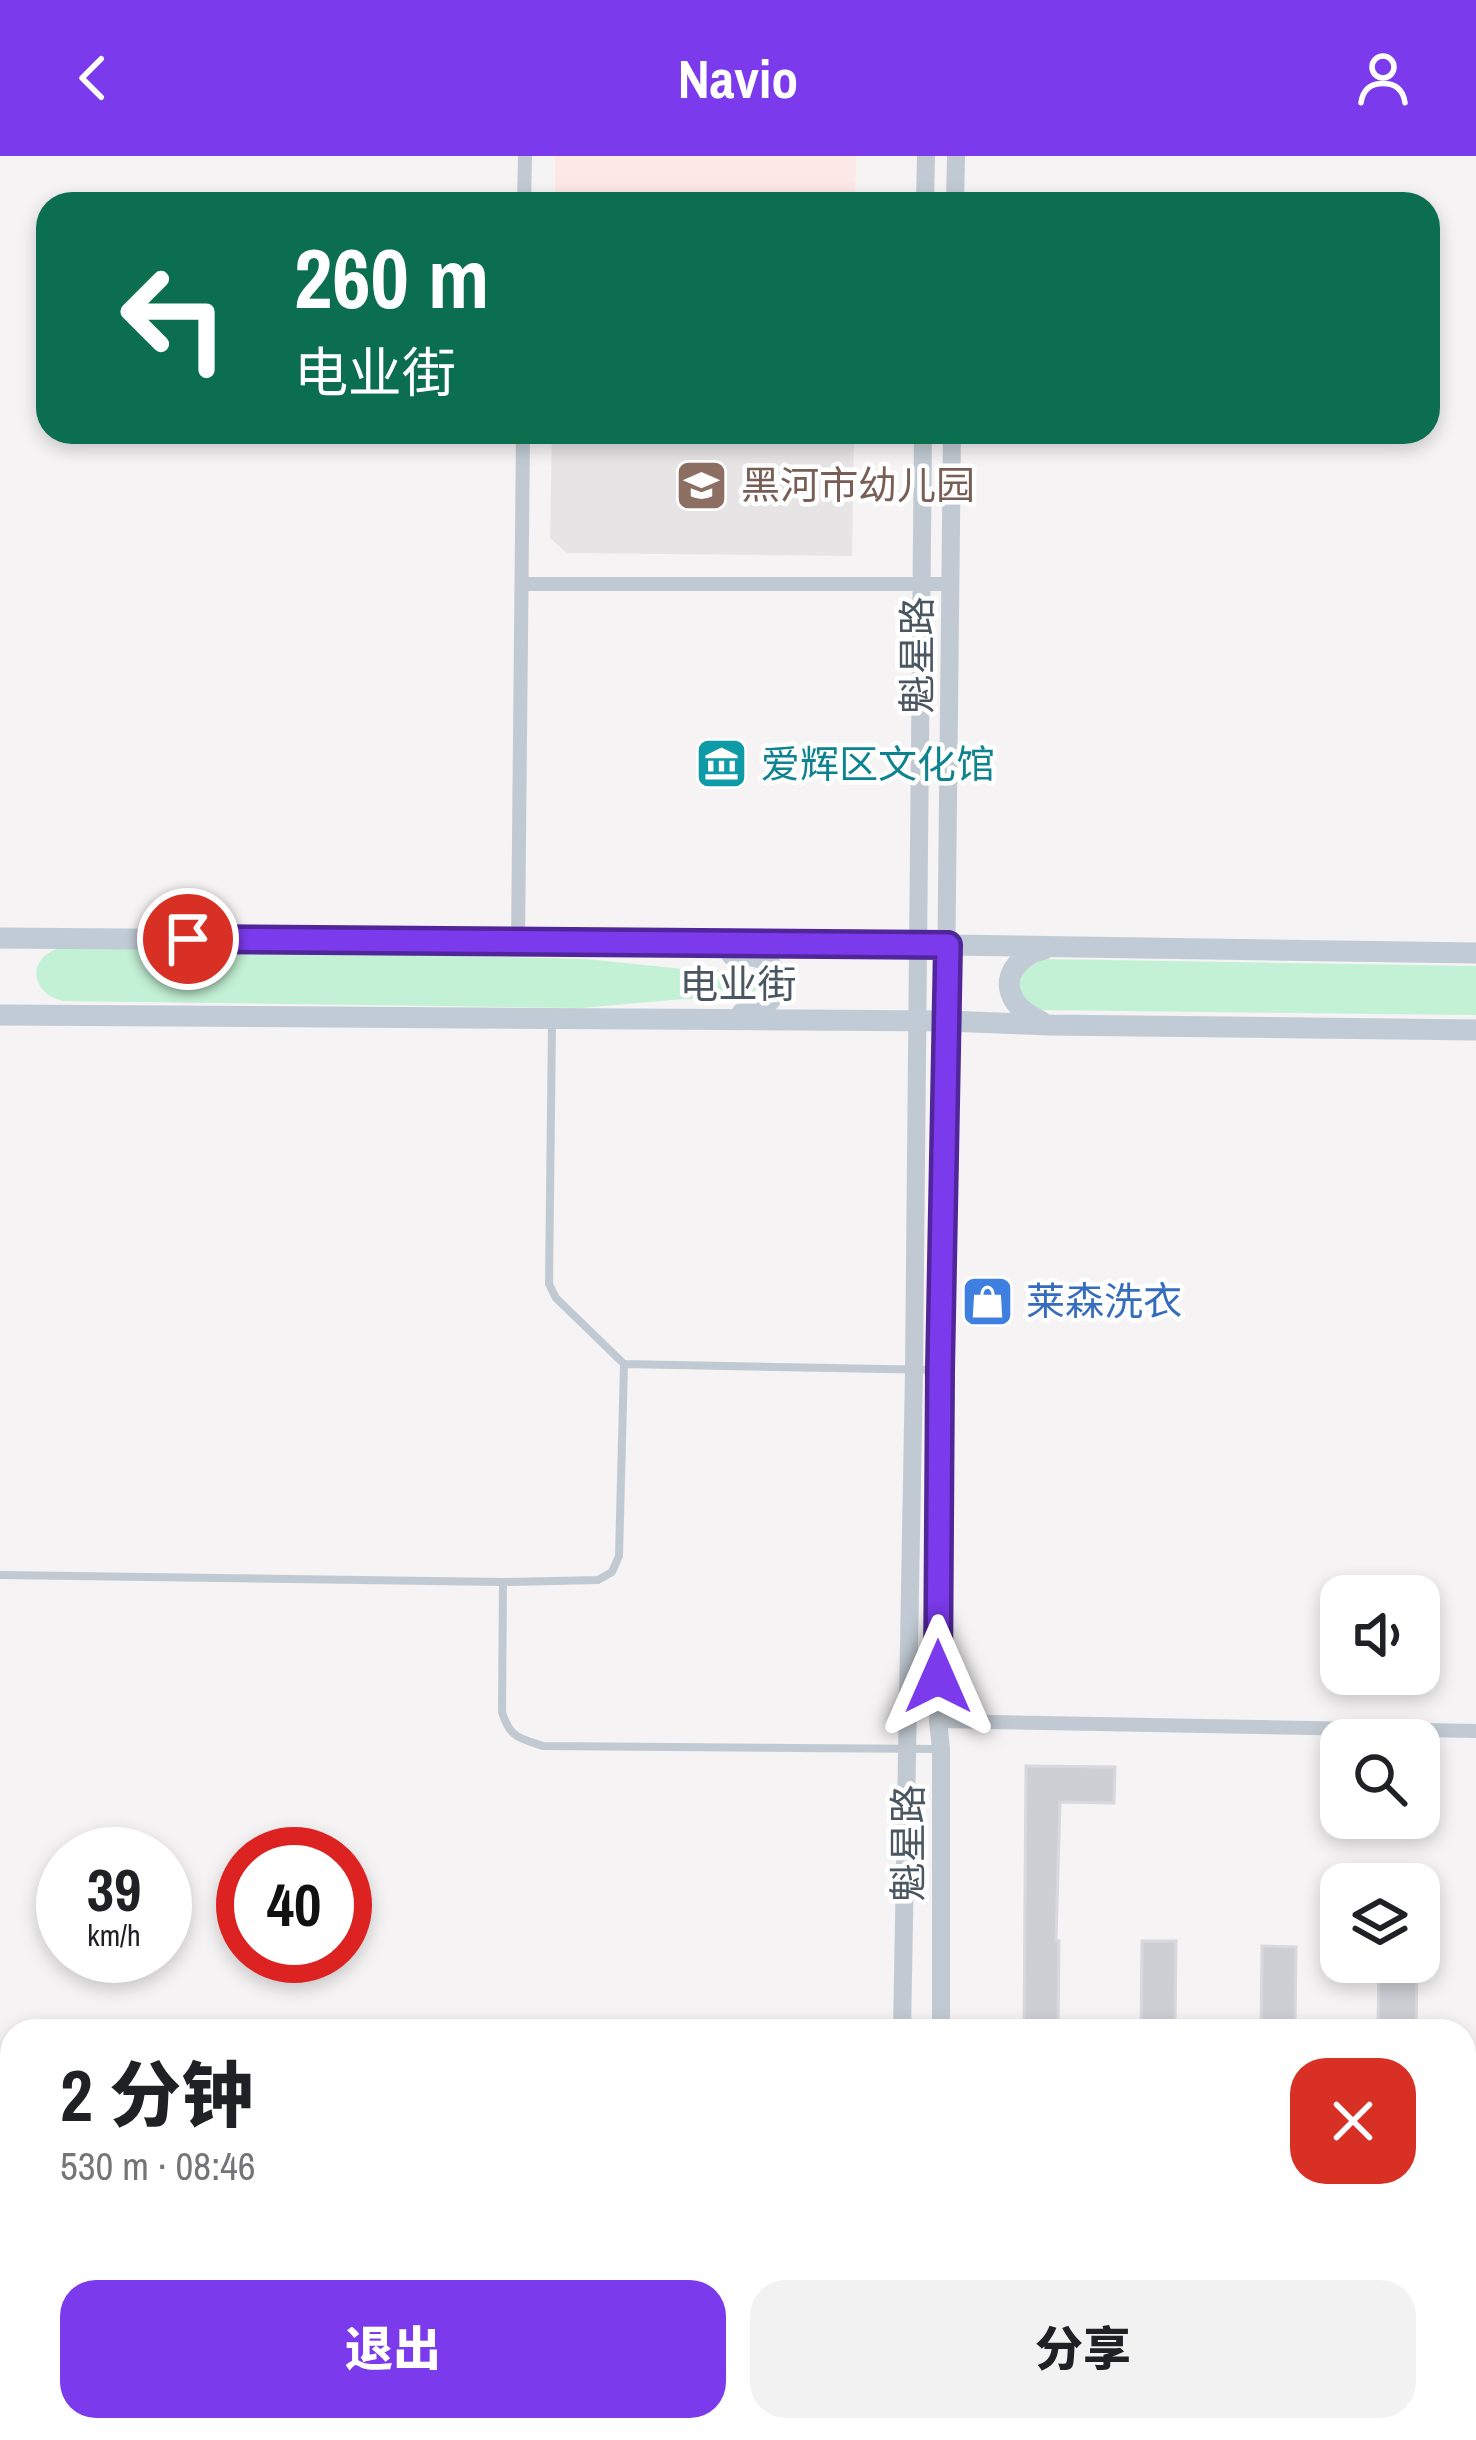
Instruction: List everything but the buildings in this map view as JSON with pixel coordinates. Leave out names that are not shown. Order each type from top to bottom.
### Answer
[{"type":"main road","name":"电业街","points":[[0,938],[1476,953]]},
{"type":"main road","points":[[630,942],[680,954],[756,956],[771,966],[777,983],[772,1000],[759,1011],[686,1012],[634,1019]]},
{"type":"main road","points":[[1049,1025],[1022,1010],[1010,992],[1010,981],[1017,962],[1026,955],[1056,947]]},
{"type":"main road","name":"电业街","points":[[0,1015],[916,1020],[1476,1030]]},
{"type":"street","points":[[524,192],[525,156]]},
{"type":"street","points":[[925,192],[926,156]]},
{"type":"street","points":[[955,192],[956,156]]},
{"type":"street","points":[[518,942],[523,444]]},
{"type":"street","name":"魁星路","points":[[902,2019],[914,1370],[922,444]]},
{"type":"street","name":"魁星路","points":[[941,2019],[940,1370],[952,444]]},
{"type":"street","points":[[522,584],[950,584]]},
{"type":"street","points":[[938,1721],[1476,1731]]},
{"type":"lane","points":[[552,1018],[549,1284],[556,1298],[624,1364],[940,1370]]},
{"type":"lane","points":[[0,1575],[598,1580],[612,1572],[619,1556],[624,1364]]},
{"type":"lane","points":[[502,1582],[502,1712],[507,1728],[517,1737],[543,1746],[940,1749]]},
{"type":"shaded area","points":[[555,156],[856,156],[855,192],[555,192]]},
{"type":"shaded area","name":"黑河市幼儿园","points":[[552,444],[854,444],[852,556],[567,553],[550,538]]},
{"type":"green space","points":[[64,947],[585,959],[747,971],[756,986],[745,999],[581,1008],[63,1001],[43,990],[36,973],[44,957]]},
{"type":"green space","points":[[1045,959],[1476,966],[1476,1015],[1040,1010],[1019,992],[1025,971]]},
{"type":"place","name":"黑河市幼儿园","points":[[702,485]]},
{"type":"place","name":"爱辉区文化馆","points":[[722,764]]},
{"type":"place","name":"莱森洗衣","points":[[987,1301]]},
{"type":"route","points":[[188,939],[948,945],[938,1677]]}]
